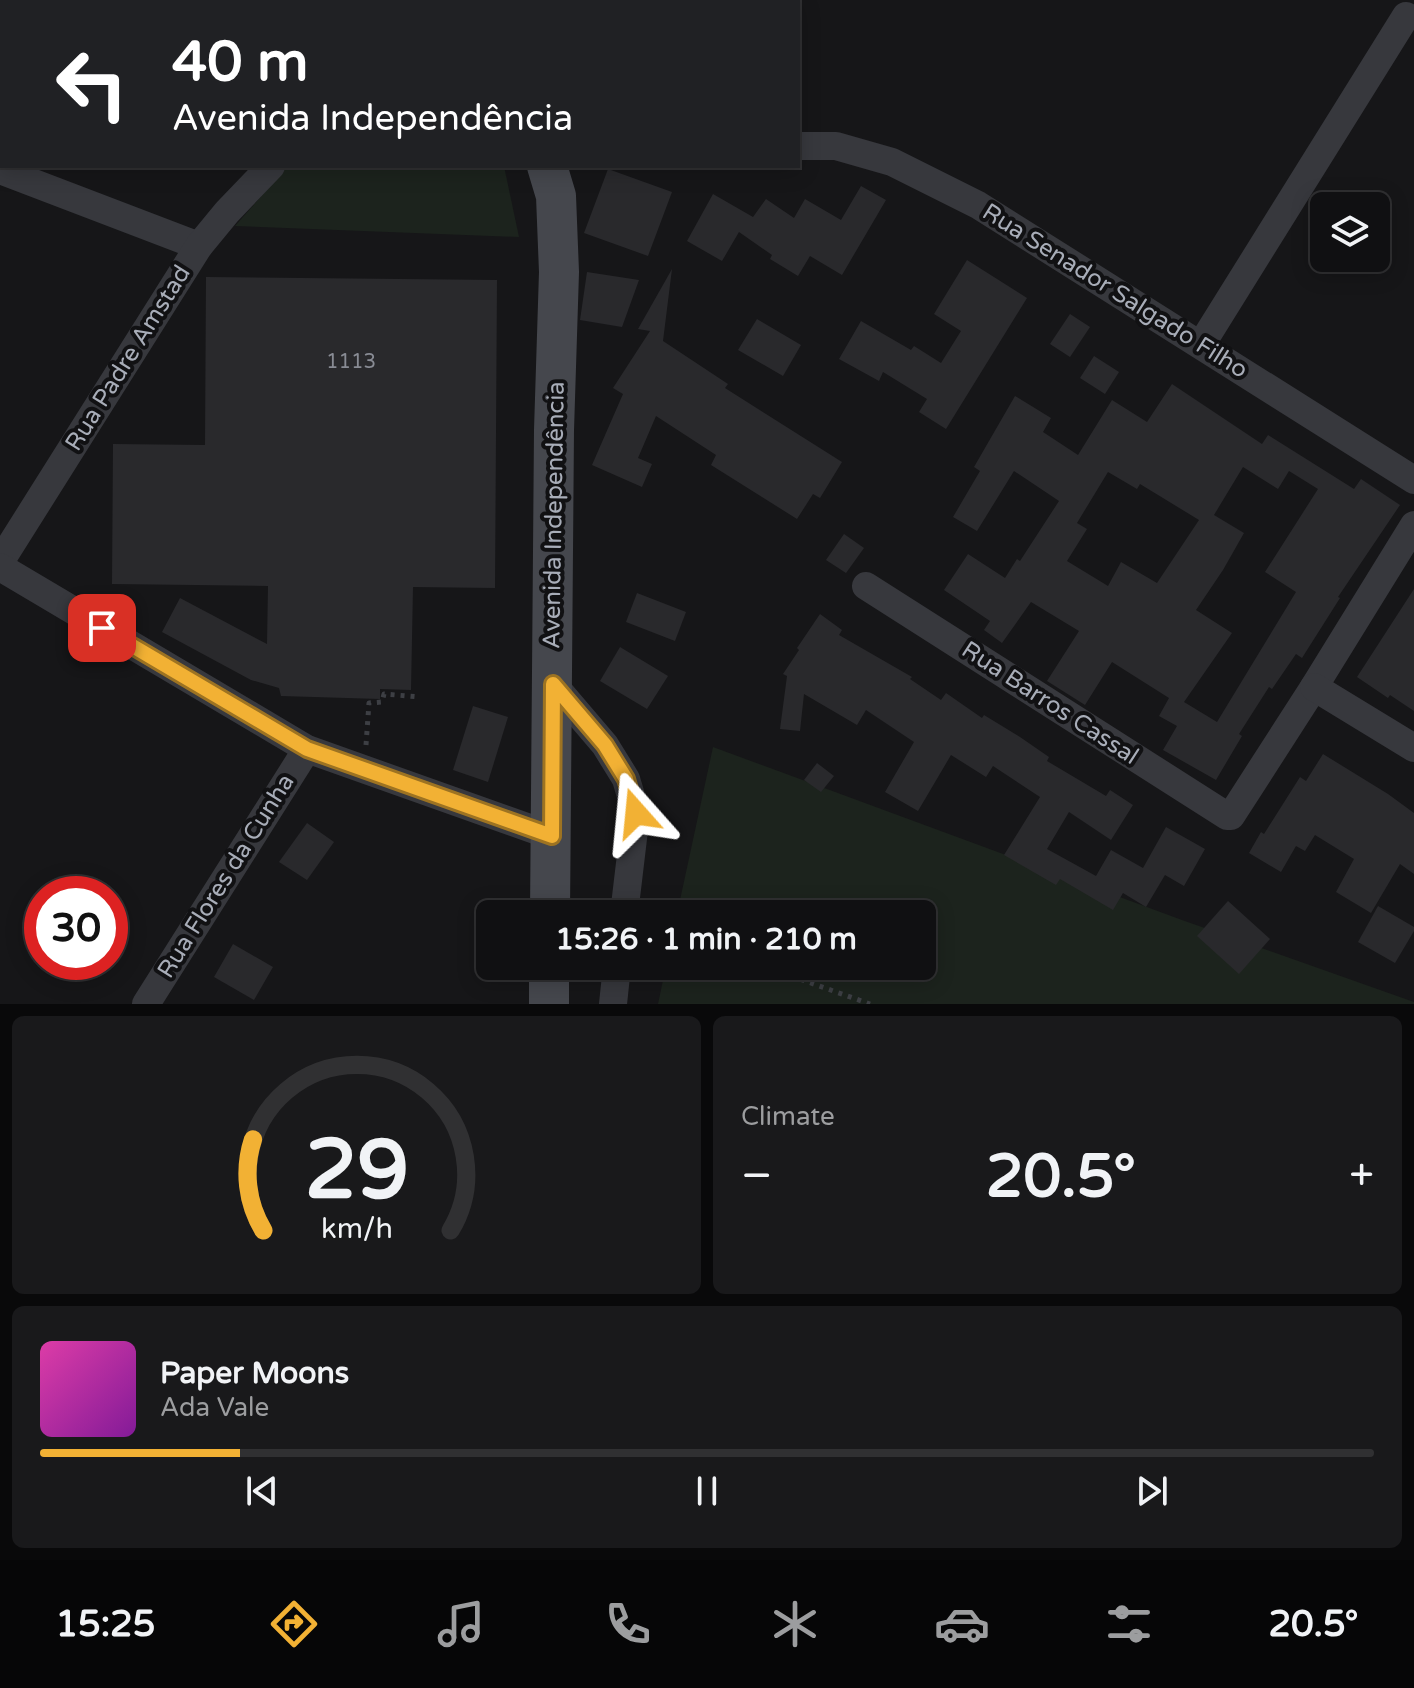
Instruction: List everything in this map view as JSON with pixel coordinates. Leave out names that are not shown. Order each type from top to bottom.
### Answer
[{"type":"main road","name":"Avenida Independência","points":[[548,168],[556,196],[559,272],[554,430],[550,900]]},
{"type":"main road","points":[[549,980],[549,1004]]},
{"type":"street","points":[[1201,345],[1406,16]]},
{"type":"street","name":"Rua Senador Salgado Filho","points":[[800,146],[836,146],[892,162],[978,205],[1414,480]]},
{"type":"street","name":"Rua Padre Amstad","points":[[0,565],[199,246],[269,168]]},
{"type":"street","points":[[0,170],[199,246]]},
{"type":"street","points":[[1414,525],[1314,687],[1414,748]]},
{"type":"street","points":[[0,565],[307,749],[552,836]]},
{"type":"street","name":"Rua Barros Cassal","points":[[866,586],[1227,816],[1234,813],[1314,687]]},
{"type":"street","points":[[553,684],[605,745],[626,779],[636,813],[626,900]]},
{"type":"street","name":"Rua Flores da Cunha","points":[[146,1004],[307,749]]},
{"type":"street","points":[[613,1004],[616,980]]},
{"type":"path","points":[[364,770],[369,703],[382,702],[384,694],[420,697]]},
{"type":"path","points":[[802,980],[870,1004]]},
{"type":"shaded area","points":[[286,168],[504,168],[519,237],[235,226]]},
{"type":"shaded area","points":[[713,747],[1414,1004],[658,1004],[663,980],[936,980],[936,900],[680,900]]},
{"type":"building","points":[[608,169],[672,192],[648,256],[584,233]]},
{"type":"building","points":[[861,186],[886,200],[842,275],[810,256],[798,276],[770,259],[772,255],[739,232],[722,261],[687,241],[713,194],[753,217],[766,199],[794,218],[805,199],[841,220]]},
{"type":"building","points":[[967,260],[1027,298],[946,429],[919,412],[927,399],[883,372],[879,381],[839,359],[861,321],[911,350],[914,346],[941,363],[961,331],[934,314]]},
{"type":"building","points":[[672,269],[663,341],[728,384],[725,388],[842,462],[820,498],[813,494],[797,519],[711,465],[716,455],[656,416],[638,458],[652,464],[642,487],[592,465],[623,394],[613,388],[650,331],[638,329]]},
{"type":"building","points":[[587,272],[639,280],[622,327],[580,320]]},
{"type":"building","points":[[206,277],[497,280],[495,588],[413,587],[411,690],[380,689],[380,699],[281,696],[279,688],[251,680],[162,632],[180,598],[267,644],[268,586],[112,584],[113,444],[205,445]]},
{"type":"building","points":[[1070,314],[1090,327],[1070,357],[1050,344]]},
{"type":"building","points":[[757,319],[801,345],[783,376],[738,350]]},
{"type":"building","points":[[1094,356],[1119,372],[1105,394],[1080,378]]},
{"type":"building","points":[[1172,384],[1262,444],[1268,435],[1354,489],[1361,479],[1400,505],[1338,597],[1302,658],[1296,654],[1272,689],[1269,687],[1239,734],[1242,736],[1216,780],[1163,750],[1177,726],[1159,716],[1169,698],[1112,662],[1085,705],[1047,681],[1079,631],[1031,602],[1002,643],[984,630],[990,621],[944,590],[968,554],[1005,578],[1017,559],[1020,561],[1059,501],[1014,471],[977,531],[953,517],[980,471],[974,467],[1015,396],[1051,418],[1043,432],[1078,455],[1112,400],[1147,422]],"holes":[[[1243,467],[1278,489],[1289,471],[1318,489],[1265,572],[1296,592],[1217,722],[1184,702],[1232,633],[1196,610],[1244,533],[1214,515]],[[1108,472],[1137,489],[1140,484],[1199,520],[1157,583],[1121,562],[1108,586],[1067,561],[1087,529],[1077,523]]]},
{"type":"building","points":[[844,534],[864,548],[846,573],[826,560]]},
{"type":"building","points":[[1414,589],[1414,711],[1357,677]]},
{"type":"building","points":[[637,593],[686,612],[675,641],[626,622]]},
{"type":"building","points":[[820,614],[842,630],[839,635],[912,677],[910,679],[941,700],[946,693],[982,718],[984,715],[1020,737],[1049,757],[1047,761],[1106,796],[1110,790],[1133,805],[1111,840],[1069,812],[1047,849],[1096,876],[1111,850],[1143,868],[1166,827],[1205,849],[1184,886],[1165,875],[1146,907],[1123,893],[1113,910],[1060,879],[1056,885],[1004,855],[1040,797],[993,766],[986,777],[951,755],[918,811],[885,792],[914,742],[866,710],[857,725],[804,694],[800,731],[780,729],[787,676],[783,674]]},
{"type":"building","points":[[620,647],[668,676],[647,709],[600,681]]},
{"type":"building","points":[[473,706],[508,717],[488,782],[453,770]]},
{"type":"building","points":[[1323,754],[1414,813],[1414,874],[1400,864],[1371,913],[1336,892],[1354,859],[1315,835],[1305,851],[1296,846],[1281,872],[1249,853],[1300,777],[1306,781]]},
{"type":"building","points":[[817,763],[834,776],[821,792],[804,780]]},
{"type":"building","points":[[307,823],[334,842],[307,880],[279,862]]},
{"type":"building","points":[[1228,901],[1270,939],[1239,974],[1197,936]]},
{"type":"building","points":[[1378,906],[1414,927],[1395,963],[1358,942]]},
{"type":"building","points":[[233,944],[273,967],[254,1000],[214,977]]},
{"type":"route","points":[[102,628],[307,749],[552,836],[553,684],[605,745],[626,779],[636,813]]}]
